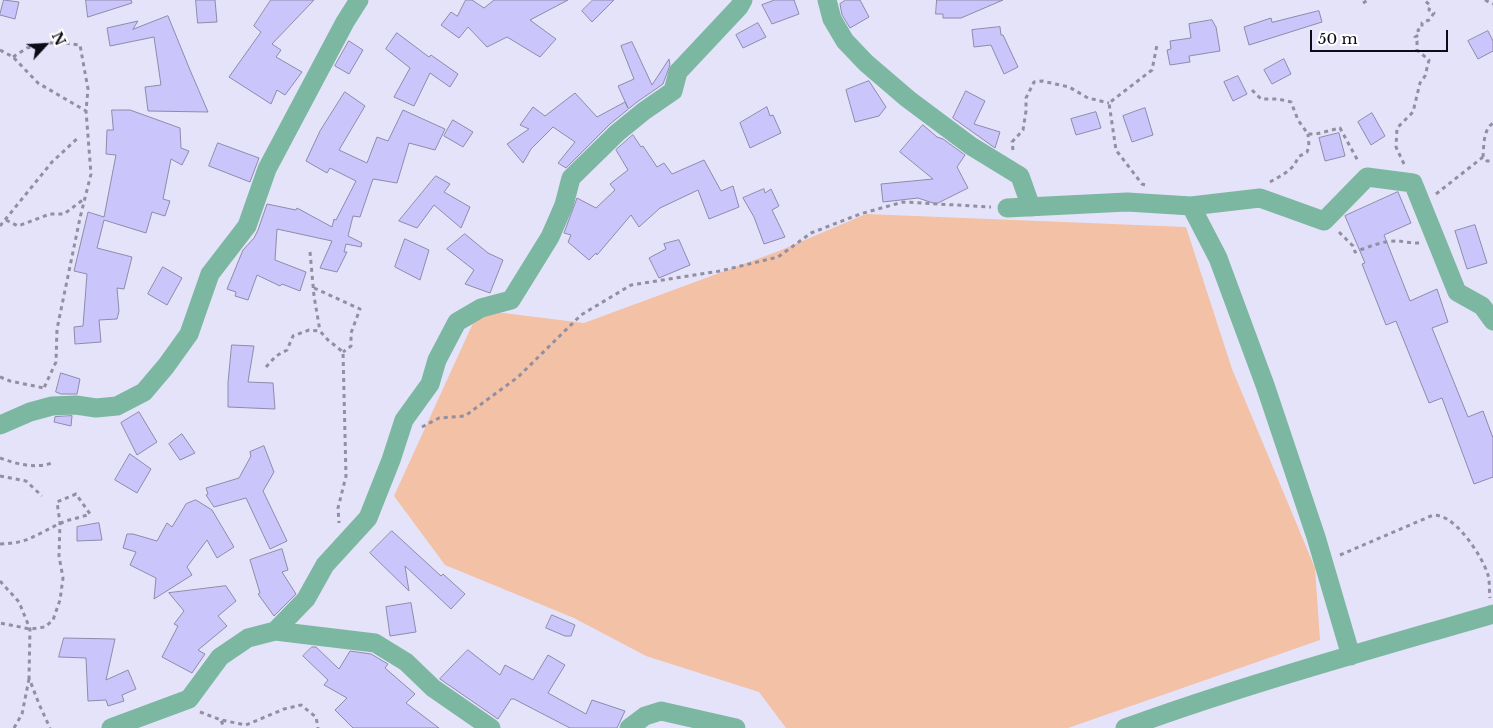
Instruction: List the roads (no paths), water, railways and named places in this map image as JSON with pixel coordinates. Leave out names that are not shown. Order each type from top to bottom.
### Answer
[{"type":"street","points":[[0,425],[30,412],[52,406],[76,405],[96,408],[117,406],[144,392],[166,366],[189,334],[210,274],[247,226],[267,169],[345,22],[359,0]]},
{"type":"street","points":[[275,631],[306,599],[325,565],[368,518],[404,420],[430,384],[437,360],[457,322],[481,308],[512,300],[550,236],[564,205],[571,178],[617,133],[673,91],[678,72],[739,7],[743,0]]},
{"type":"street","points":[[828,0],[832,19],[840,34],[866,63],[971,146],[1020,176],[1031,207]]},
{"type":"street","points":[[1007,208],[1127,202],[1191,206],[1260,198],[1324,221],[1367,177],[1412,183],[1457,292],[1482,306],[1493,321]]},
{"type":"street","points":[[1191,206],[1218,258],[1265,386],[1322,560],[1350,656]]},
{"type":"street","points":[[1125,728],[1177,709],[1492,614]]},
{"type":"street","points":[[111,728],[189,699],[220,657],[248,638],[275,631],[375,643],[406,662],[433,688],[491,728]]},
{"type":"street","points":[[629,728],[645,716],[662,711],[736,728]]}]
